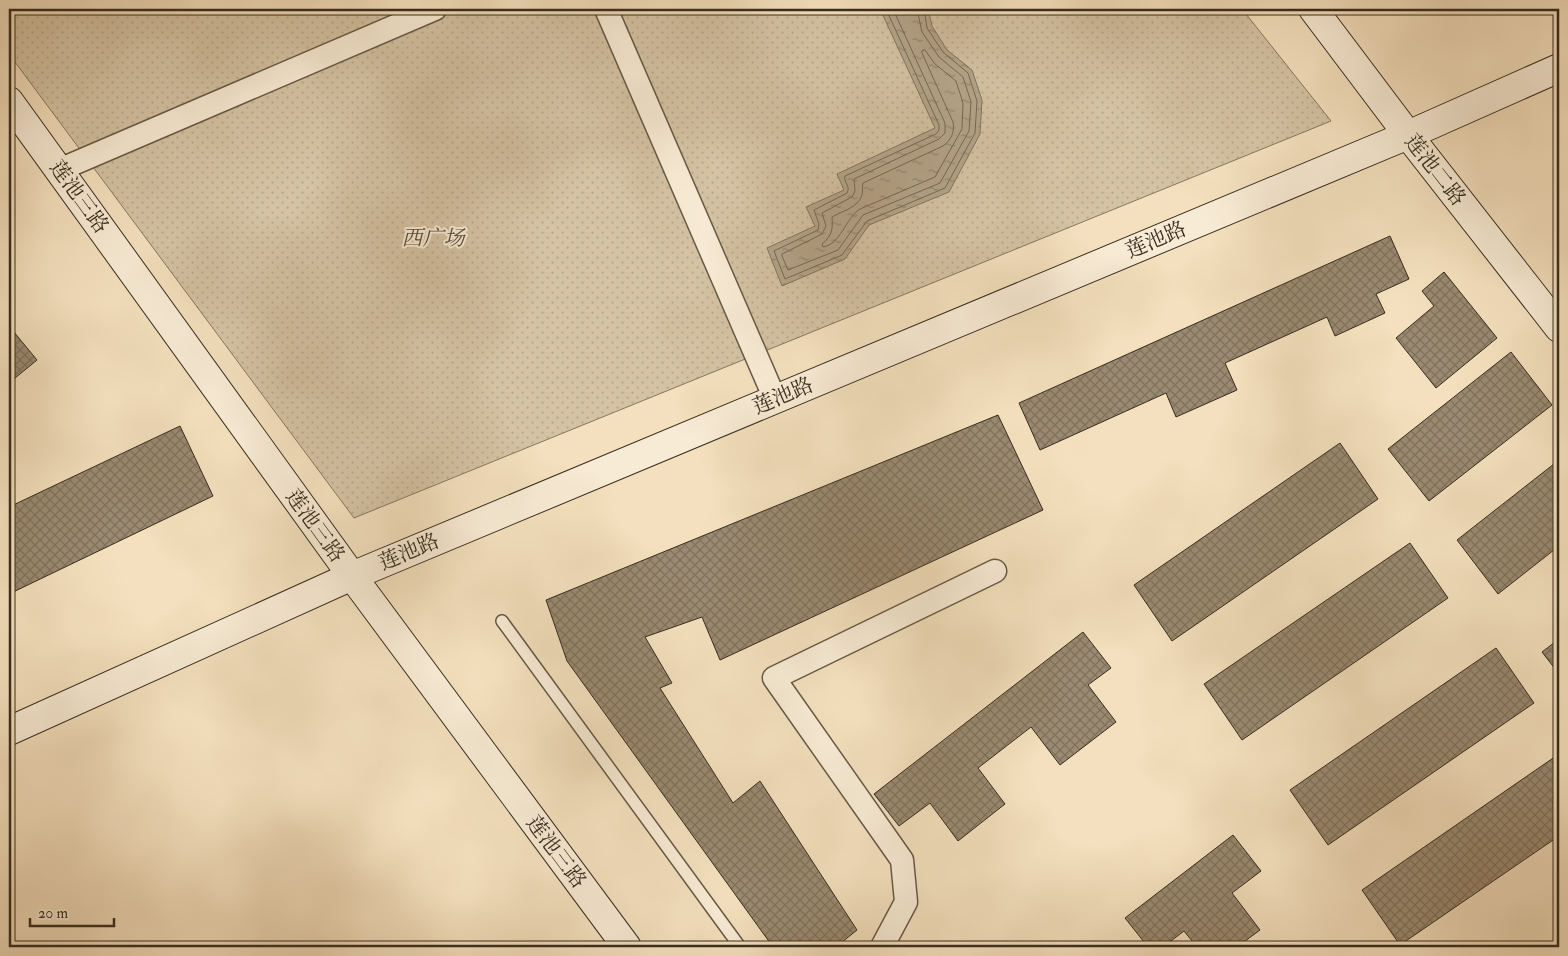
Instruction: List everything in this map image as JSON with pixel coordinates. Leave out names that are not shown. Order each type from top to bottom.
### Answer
[{"type":"street","points":[[59,170],[435,9]]},
{"type":"street","points":[[606,9],[775,400]]},
{"type":"street","name":"莲池二路","points":[[1313,9],[1408,135],[1559,328]]},
{"type":"street","name":"莲池路","points":[[9,731],[352,576],[1408,135],[1559,68]]},
{"type":"street","name":"莲池三路","points":[[9,101],[352,576],[627,947]]},
{"type":"street","points":[[882,947],[906,902],[902,860],[774,678],[995,571]]},
{"type":"lane","points":[[502,621],[740,947]]},
{"type":"green space","name":"西广场","points":[[9,9],[1242,9],[1331,121],[354,518],[9,54]]},
{"type":"water","points":[[880,9],[928,9],[932,26],[947,50],[972,70],[982,100],[980,134],[949,192],[869,225],[845,259],[782,286],[767,248],[815,226],[806,207],[844,190],[837,174],[935,128]]},
{"type":"building","points":[[1390,236],[1409,279],[1376,294],[1385,313],[1335,336],[1327,317],[1225,363],[1237,390],[1176,417],[1166,393],[1040,450],[1019,403]]},
{"type":"building","points":[[1444,272],[1497,338],[1436,388],[1396,338],[1434,306],[1422,291]]},
{"type":"building","points":[[9,326],[37,360],[9,383]]},
{"type":"building","points":[[1511,352],[1552,405],[1429,501],[1388,449]]},
{"type":"building","points":[[998,415],[1043,510],[720,660],[702,617],[645,637],[672,683],[660,688],[733,803],[760,781],[857,930],[836,947],[773,947],[567,661],[546,600]]},
{"type":"building","points":[[180,426],[213,496],[9,594],[9,507]]},
{"type":"building","points":[[1340,443],[1378,499],[1172,641],[1134,585]]},
{"type":"building","points":[[1559,460],[1559,546],[1498,594],[1457,540]]},
{"type":"building","points":[[1410,543],[1448,598],[1242,740],[1204,684]]},
{"type":"building","points":[[1083,632],[1111,668],[1088,685],[1116,722],[1060,765],[1031,727],[978,768],[1005,804],[958,841],[930,803],[899,826],[874,794]]},
{"type":"building","points":[[1559,639],[1559,674],[1542,652]]},
{"type":"building","points":[[1496,648],[1534,703],[1328,845],[1290,790]]},
{"type":"building","points":[[1559,754],[1559,836],[1400,945],[1362,890]]},
{"type":"building","points":[[1233,835],[1261,871],[1232,893],[1260,930],[1237,947],[1197,947],[1184,931],[1163,947],[1148,947],[1125,918]]}]
